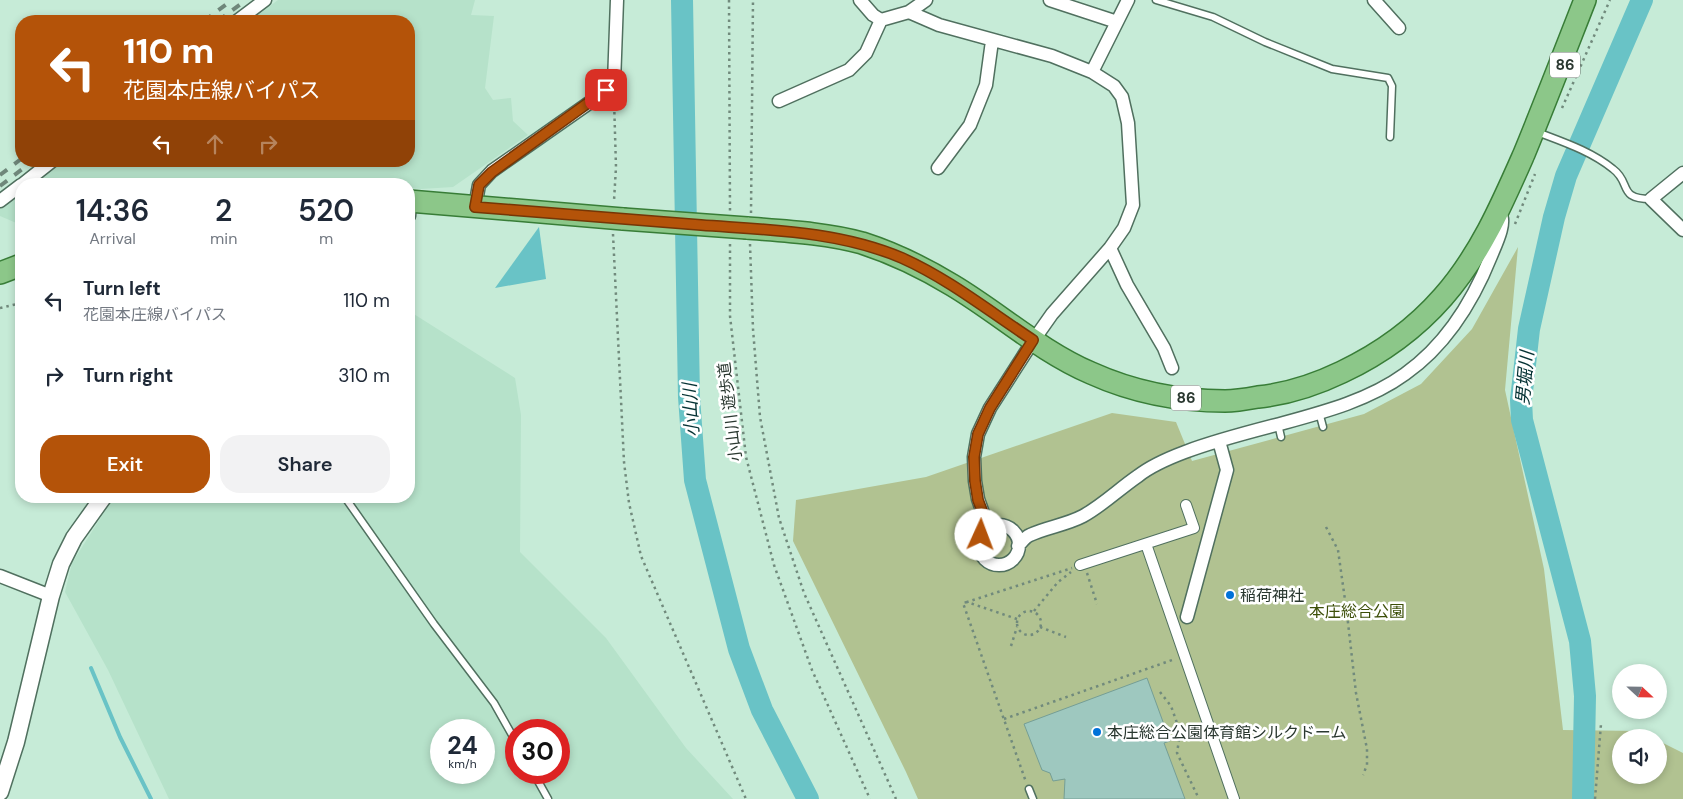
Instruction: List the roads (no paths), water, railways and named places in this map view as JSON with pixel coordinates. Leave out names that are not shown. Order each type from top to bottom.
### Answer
[{"type":"main road","name":"86","points":[[1534,130],[1585,0]]},
{"type":"main road","name":"86","points":[[415,206],[475,207],[740,228],[825,236],[861,243],[902,258],[952,285],[1033,340],[1091,373],[1132,389],[1177,398],[1226,401],[1281,394],[1320,382],[1365,361],[1403,336],[1442,299],[1466,268],[1498,212],[1534,130],[1596,0]]},
{"type":"main road","points":[[0,273],[15,267]]},
{"type":"street","points":[[245,15],[265,0]]},
{"type":"street","points":[[475,207],[479,185],[492,172],[599,96],[614,83],[617,0]]},
{"type":"street","points":[[860,0],[873,15],[881,20],[909,12],[926,0]]},
{"type":"street","points":[[1050,0],[1117,22]]},
{"type":"street","points":[[1092,72],[1128,0]]},
{"type":"street","points":[[1374,0],[1399,28]]},
{"type":"street","points":[[909,12],[939,25],[1052,56],[1092,72],[1114,86],[1122,97],[1128,123],[1133,205],[1124,228],[1110,248],[1052,314],[1033,340],[990,408],[978,434],[974,457],[978,500],[984,516],[979,548],[981,555],[991,564],[1010,562],[1014,557],[1021,538]]},
{"type":"street","points":[[779,101],[850,70],[866,53],[881,20]]},
{"type":"street","points":[[938,168],[970,125],[986,86],[992,40]]},
{"type":"street","points":[[30,178],[44,167]]},
{"type":"street","points":[[1683,173],[1651,199],[1683,230]]},
{"type":"street","points":[[0,201],[15,189]]},
{"type":"street","points":[[1021,538],[1063,525],[1083,516],[1103,504],[1139,475],[1160,462],[1219,440],[1319,412],[1360,398],[1406,374],[1436,346],[1463,314],[1482,279],[1503,223],[1502,216],[1498,212]]},
{"type":"street","points":[[1110,248],[1127,285],[1164,348],[1172,368]]},
{"type":"street","points":[[1187,617],[1227,470],[1219,440]]},
{"type":"street","points":[[0,792],[16,742],[51,596],[66,551],[98,503]]},
{"type":"street","points":[[1082,565],[1194,528],[1186,505]]},
{"type":"street","points":[[984,516],[998,525]]},
{"type":"street","points":[[981,535],[991,526],[998,525],[1005,526],[1021,538]]},
{"type":"street","points":[[1146,544],[1234,799]]},
{"type":"street","points":[[0,576],[51,596]]},
{"type":"lane","points":[[1156,0],[1213,17],[1265,42],[1332,69],[1388,78],[1392,86],[1390,137]]},
{"type":"lane","points":[[1534,130],[1591,154],[1620,174],[1626,190],[1637,199],[1651,199]]},
{"type":"lane","points":[[1319,412],[1323,427]]},
{"type":"lane","points":[[1278,424],[1281,437]]},
{"type":"lane","points":[[349,503],[434,624],[494,703],[505,722]]},
{"type":"lane","points":[[540,784],[548,799]]},
{"type":"lane","points":[[1029,789],[1033,799]]},
{"type":"water","points":[[539,227],[546,279],[495,288]]},
{"type":"waterway","name":"小山川","points":[[682,0],[689,397],[695,480],[739,649],[762,710],[808,799]]},
{"type":"waterway","name":"男堀川","points":[[1583,799],[1585,696],[1580,641],[1522,420],[1521,400],[1529,329],[1554,217],[1566,176],[1642,0]]},
{"type":"waterway","points":[[91,668],[120,737],[151,799]]},
{"type":"railway","points":[[212,15],[232,0]]},
{"type":"railway","points":[[226,15],[246,0]]},
{"type":"railway","points":[[0,175],[15,164]]},
{"type":"railway","points":[[0,186],[25,167]]},
{"type":"place","name":"稲荷神社","points":[[1230,595]]},
{"type":"place","name":"本庄総合公園体育館シルクドーム","points":[[1097,732]]},
{"type":"park label","name":"本庄総合公園","points":[[1357,611]]}]
